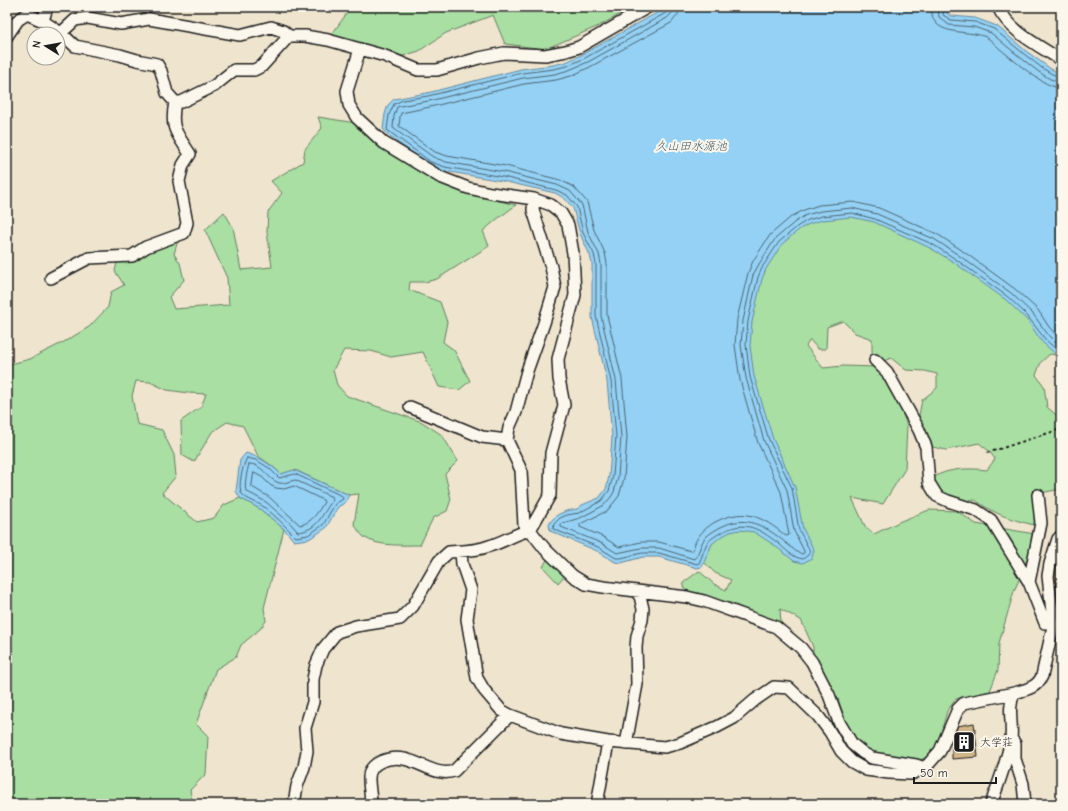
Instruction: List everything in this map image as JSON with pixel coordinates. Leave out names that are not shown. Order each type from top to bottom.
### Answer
[{"type":"street","points":[[44,21],[48,7]]},
{"type":"street","points":[[66,28],[75,20],[88,18],[121,24],[148,19],[240,35],[271,27],[283,31],[289,36],[305,36],[328,40],[385,56],[418,70],[437,70],[504,53],[544,55],[566,51],[579,47],[648,7]]},
{"type":"street","points":[[998,7],[1002,17],[1015,30],[1061,60]]},
{"type":"street","points":[[7,36],[18,20],[27,14],[44,21],[51,26]]},
{"type":"street","points":[[66,38],[75,46],[157,64],[161,71],[167,93],[175,102],[181,102],[214,86],[234,70],[254,70],[262,66],[289,36]]},
{"type":"street","points":[[294,804],[297,786],[304,767],[307,751],[305,728],[313,702],[312,679],[323,649],[337,632],[356,626],[400,619],[408,613],[439,561],[449,552],[461,552],[489,546],[530,530],[550,495],[551,453],[564,405],[558,359],[575,295],[568,225],[561,213],[551,205],[534,199],[468,188],[440,177],[384,143],[357,118],[349,105],[347,91],[360,49]]},
{"type":"street","points":[[51,278],[90,258],[132,256],[146,246],[184,234],[187,223],[179,181],[183,165],[190,154],[174,130],[172,117],[175,102]]},
{"type":"street","points":[[534,199],[533,210],[551,267],[555,287],[527,370],[516,412],[509,428],[507,440],[521,470],[524,525],[530,530],[545,550],[573,576],[586,584],[687,597],[704,601],[776,627],[801,648],[812,662],[829,694],[839,722],[852,744],[872,758],[916,764],[925,768]]},
{"type":"street","points":[[875,360],[887,372],[920,430],[926,447],[929,483],[937,496],[976,510],[991,520],[1028,582],[1045,623],[1053,621]]},
{"type":"street","points":[[410,407],[482,437],[507,440]]},
{"type":"street","points":[[1028,582],[1041,523],[1038,495]]},
{"type":"street","points":[[461,552],[462,564],[471,590],[467,619],[477,678],[484,690],[501,710],[510,715],[561,734],[608,742],[665,746],[680,743],[734,718],[755,700],[774,687],[789,688],[818,716],[830,732],[841,751],[852,762],[866,770],[911,774],[925,768],[940,751],[958,709],[964,703],[1014,693],[1032,687],[1040,681],[1053,621],[1048,576],[1050,564],[1058,539],[1061,536]]},
{"type":"street","points":[[626,744],[637,684],[636,648],[643,609],[640,596],[635,591]]},
{"type":"street","points":[[991,804],[1005,766],[1011,737],[1010,701],[1014,693]]},
{"type":"street","points":[[371,804],[368,778],[372,766],[390,759],[404,759],[447,773],[454,771],[510,715]]},
{"type":"street","points":[[1011,737],[1015,744],[1015,759],[1023,784],[1024,804]]},
{"type":"street","points":[[598,799],[608,742]]},
{"type":"path","points":[[987,453],[1061,429]]},
{"type":"green space","points":[[344,7],[633,7],[599,26],[545,49],[505,44],[493,15],[446,33],[419,51],[403,56],[381,52],[330,37],[347,13]]},
{"type":"green space","points":[[318,117],[356,123],[437,182],[471,194],[516,205],[483,231],[489,246],[437,279],[425,282],[410,282],[409,290],[440,302],[447,322],[443,342],[454,350],[470,381],[459,390],[439,387],[423,352],[391,357],[371,351],[344,350],[333,370],[337,385],[347,396],[422,422],[442,435],[458,461],[445,474],[451,499],[447,511],[433,518],[420,545],[391,545],[369,540],[360,533],[354,524],[359,494],[349,495],[295,470],[281,474],[258,456],[243,426],[227,422],[212,432],[194,462],[182,455],[181,421],[201,407],[206,394],[167,390],[150,382],[136,381],[132,396],[137,424],[162,430],[174,455],[176,476],[162,493],[197,522],[214,518],[224,505],[240,498],[260,509],[284,529],[264,608],[266,621],[260,629],[241,645],[236,657],[216,669],[196,724],[208,736],[206,774],[190,790],[193,804],[7,804],[7,365],[30,359],[64,342],[89,327],[108,307],[111,292],[124,285],[115,271],[117,263],[178,240],[174,254],[180,263],[184,280],[169,297],[174,309],[229,305],[227,278],[205,230],[224,212],[233,227],[241,270],[272,267],[267,232],[268,212],[282,193],[271,181],[303,162],[305,149],[322,128]]},
{"type":"green space","points":[[801,214],[889,215],[1003,293],[1061,356],[1050,354],[1041,362],[1036,375],[1044,386],[1047,407],[1061,419],[1061,489],[1036,494],[1034,525],[1003,516],[975,500],[948,503],[933,490],[934,477],[940,474],[959,469],[987,470],[995,459],[989,451],[979,443],[946,450],[928,446],[919,415],[922,400],[937,388],[937,374],[925,371],[906,370],[891,358],[884,361],[872,353],[872,339],[855,333],[843,321],[827,327],[826,349],[818,349],[810,340],[806,346],[823,368],[843,366],[877,367],[898,400],[907,426],[905,469],[883,504],[852,498],[865,526],[874,534],[929,510],[957,511],[976,524],[1035,534],[1030,555],[1014,591],[999,643],[998,670],[990,691],[956,699],[947,711],[938,744],[931,756],[916,761],[862,756],[849,730],[838,699],[813,657],[813,647],[801,620],[780,609],[781,625],[731,603],[686,592],[683,583],[699,571],[714,584],[726,590],[731,580],[715,573],[703,561],[697,564],[769,465],[741,316],[767,259]]},
{"type":"green space","points":[[549,556],[566,574],[558,583],[543,567]]},
{"type":"water","name":"久山田水源池","points":[[666,7],[948,7],[947,13],[952,16],[975,18],[997,26],[1026,51],[1051,69],[1061,74],[1061,359],[1042,342],[1027,320],[1006,300],[952,261],[930,248],[874,222],[851,217],[823,220],[809,224],[800,229],[782,244],[766,269],[762,279],[752,322],[750,346],[754,376],[773,439],[795,487],[803,529],[814,550],[812,558],[803,563],[794,561],[774,545],[754,532],[740,530],[730,532],[712,544],[702,567],[697,568],[659,557],[643,557],[621,563],[615,562],[597,551],[550,531],[549,525],[557,515],[566,511],[577,509],[582,505],[599,498],[606,489],[609,476],[612,437],[607,381],[592,317],[592,264],[590,255],[580,234],[573,208],[564,198],[555,193],[502,181],[444,171],[429,165],[390,137],[383,129],[388,105],[394,99],[427,93],[521,69],[566,62]]},
{"type":"water","points":[[246,453],[265,461],[281,474],[294,470],[349,495],[346,502],[338,507],[326,528],[309,539],[294,541],[284,529],[260,509],[240,498],[236,491],[240,460]]},
{"type":"building","points":[[1054,559],[1061,560],[1061,586],[1052,585]]},
{"type":"building","name":"大学荘","points":[[974,723],[978,757],[952,759],[952,727]]},
{"type":"place","name":"大学荘","points":[[964,742]]}]
